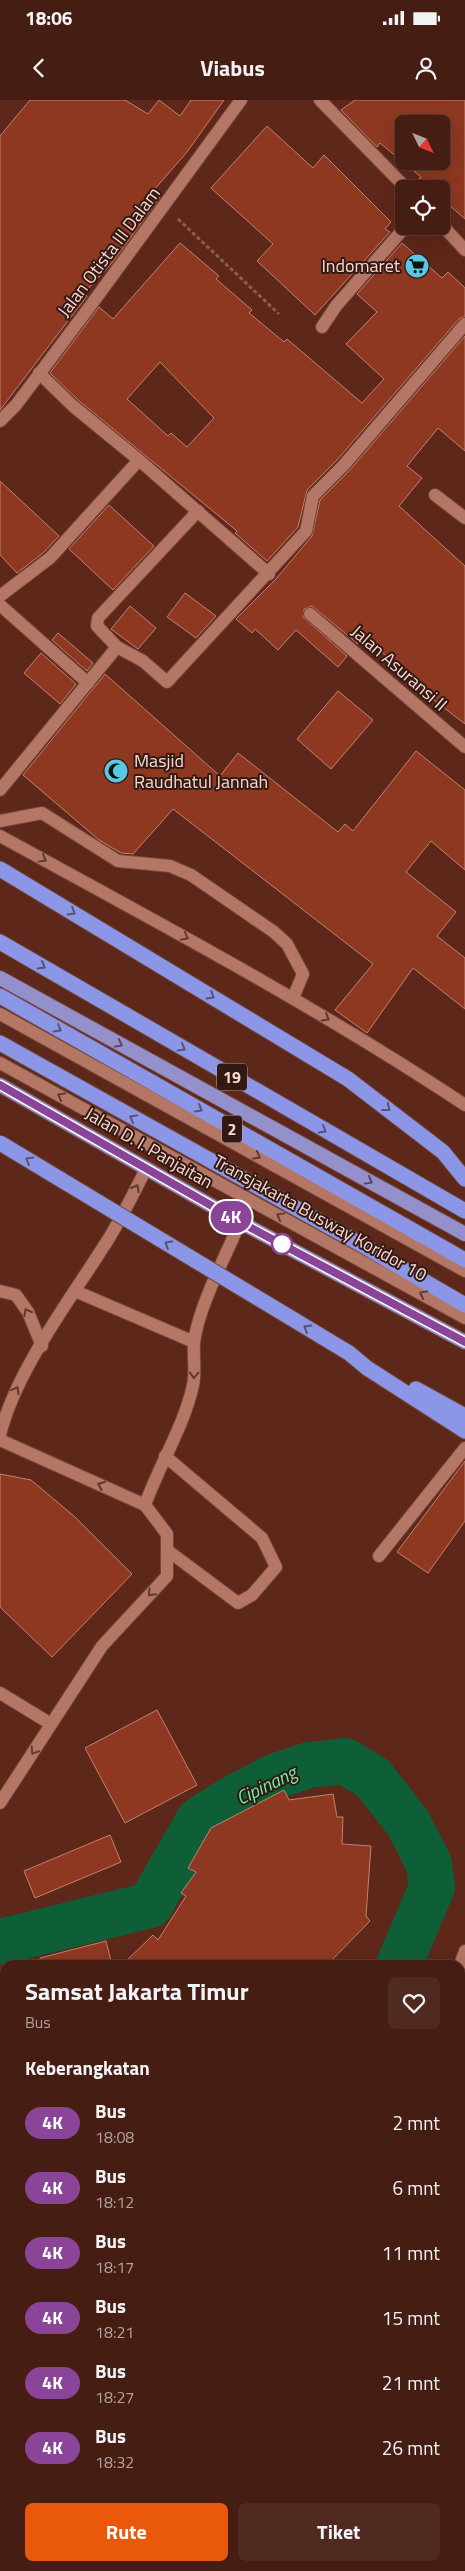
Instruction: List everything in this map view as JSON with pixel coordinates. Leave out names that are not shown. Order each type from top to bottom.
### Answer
[{"type":"highway","points":[[0,869],[348,1079],[443,1152],[465,1179]]},
{"type":"highway","name":"19","points":[[0,942],[465,1211]]},
{"type":"highway","points":[[0,978],[465,1234]]},
{"type":"highway","name":"2","points":[[0,996],[465,1260]]},
{"type":"highway","name":"2","points":[[0,1043],[354,1240],[465,1305]]},
{"type":"highway","name":"Jalan D. I. Panjaitan","points":[[0,1085],[240,1222],[465,1342]]},
{"type":"highway","points":[[0,1143],[349,1353],[371,1363],[465,1416]]},
{"type":"highway","points":[[349,1353],[367,1368],[465,1431]]},
{"type":"street","name":"Jalan Otista III Dalam","points":[[0,421],[16,405],[165,207],[241,100]]},
{"type":"street","points":[[320,100],[398,180]]},
{"type":"street","points":[[450,234],[465,250]]},
{"type":"street","points":[[322,327],[336,306],[398,235]]},
{"type":"street","points":[[198,511],[98,618],[97,626],[117,646],[143,661],[167,682],[269,574],[306,531],[313,496],[343,466],[465,324]]},
{"type":"street","points":[[39,374],[73,406],[139,460],[269,574]]},
{"type":"street","points":[[0,596],[50,558],[139,460]]},
{"type":"street","points":[[435,495],[465,518]]},
{"type":"street","points":[[0,604],[88,683]]},
{"type":"street","name":"Jalan Asuransi II","points":[[310,614],[465,747]]},
{"type":"street","points":[[0,790],[117,646]]},
{"type":"street","points":[[0,821],[42,813],[118,861],[170,866],[191,875],[274,932],[287,944],[303,974],[293,998]]},
{"type":"street","points":[[0,836],[293,998],[401,1063],[465,1105]]},
{"type":"street","name":"Transjakarta Busway Koridor 10","points":[[0,1014],[465,1271]]},
{"type":"street","name":"Transjakarta Busway Koridor 10","points":[[0,1062],[465,1318]]},
{"type":"street","points":[[0,1435],[5,1414],[15,1392],[75,1290],[110,1237],[146,1169]]},
{"type":"street","points":[[146,1505],[179,1426],[194,1384],[194,1342],[201,1316],[240,1222]]},
{"type":"street","points":[[75,1290],[194,1342]]},
{"type":"street","points":[[0,1291],[16,1295],[28,1312],[42,1346]]},
{"type":"street","points":[[0,1440],[146,1505],[167,1534],[167,1576],[102,1646],[0,1803]]},
{"type":"street","points":[[379,1556],[465,1448]]},
{"type":"street","points":[[165,1456],[262,1538],[276,1567],[252,1595],[238,1603],[167,1550]]},
{"type":"street","points":[[0,1693],[51,1724]]},
{"type":"path","points":[[165,207],[279,314]]},
{"type":"building","points":[[30,100],[125,100],[148,114],[159,100],[180,116],[191,100],[224,100],[187,152],[153,191],[160,197],[112,263],[84,293],[87,296],[0,410],[0,136]]},
{"type":"building","points":[[355,100],[465,100],[465,219],[450,206],[450,180],[421,180],[419,178],[421,177],[413,170],[450,170],[450,115],[395,115],[395,155],[380,143],[377,147],[341,110]]},
{"type":"building","points":[[267,126],[313,168],[324,155],[391,222],[385,229],[390,232],[315,315],[257,261],[273,244],[211,188]]},
{"type":"building","points":[[180,243],[219,276],[216,279],[252,310],[249,313],[284,342],[287,339],[362,403],[384,379],[346,344],[377,312],[357,294],[402,243],[442,278],[448,272],[465,288],[465,316],[459,319],[337,460],[307,490],[298,527],[267,561],[235,533],[237,531],[78,400],[50,373],[99,307],[113,319]],"holes":[[[160,362],[214,418],[187,447],[171,433],[168,436],[127,399]]]},
{"type":"building","points":[[465,336],[465,451],[438,428],[407,466],[422,478],[399,506],[465,566],[465,724],[434,700],[402,668],[363,638],[358,644],[312,606],[304,609],[303,617],[347,656],[338,667],[296,630],[278,650],[255,629],[252,633],[236,619],[275,580],[312,536],[320,500],[349,471]]},
{"type":"building","points":[[0,481],[59,536],[43,553],[17,573],[0,555]]},
{"type":"building","points":[[109,505],[154,546],[113,590],[69,549]]},
{"type":"building","points":[[185,593],[216,616],[196,638],[167,617]]},
{"type":"building","points":[[130,606],[156,628],[138,649],[111,629]]},
{"type":"building","points":[[58,633],[93,663],[87,671],[52,640]]},
{"type":"building","points":[[41,653],[76,684],[60,704],[24,673]]},
{"type":"building","points":[[105,674],[220,776],[238,753],[338,832],[345,824],[353,831],[416,751],[465,790],[465,870],[431,841],[406,872],[456,912],[437,936],[465,958],[465,1009],[413,968],[367,1033],[335,1010],[373,964],[173,809],[133,854],[121,853],[99,840],[23,775]]},
{"type":"building","points":[[338,691],[373,720],[331,769],[297,739]]},
{"type":"building","points":[[465,1461],[465,1521],[428,1573],[397,1552]]},
{"type":"building","points":[[0,1474],[31,1480],[75,1517],[132,1574],[52,1657],[0,1607]]},
{"type":"building","points":[[157,1710],[197,1785],[125,1823],[85,1748]]},
{"type":"building","points":[[284,1790],[289,1800],[333,1794],[337,1817],[343,1817],[342,1844],[371,1846],[366,1916],[370,1921],[332,1960],[127,1960],[153,1935],[158,1940],[186,1896],[181,1893],[196,1872],[188,1868],[211,1828]]},
{"type":"building","points":[[110,1835],[121,1862],[35,1898],[24,1871]]},
{"type":"building","points":[[106,1941],[111,1960],[40,1960],[40,1958]]},
{"type":"waterway","name":"Cipinang","points":[[0,1942],[150,1905],[199,1820],[232,1799],[276,1776],[309,1765],[345,1761],[373,1778],[408,1823],[429,1864],[432,1887],[401,1960]]},
{"type":"bus line","name":"4K","points":[[0,1085],[240,1222],[465,1342]]},
{"type":"place","name":"Indomaret","points":[[417,266]]},
{"type":"place","name":"Masjid Raudhatul Jannah","points":[[116,771]]}]
